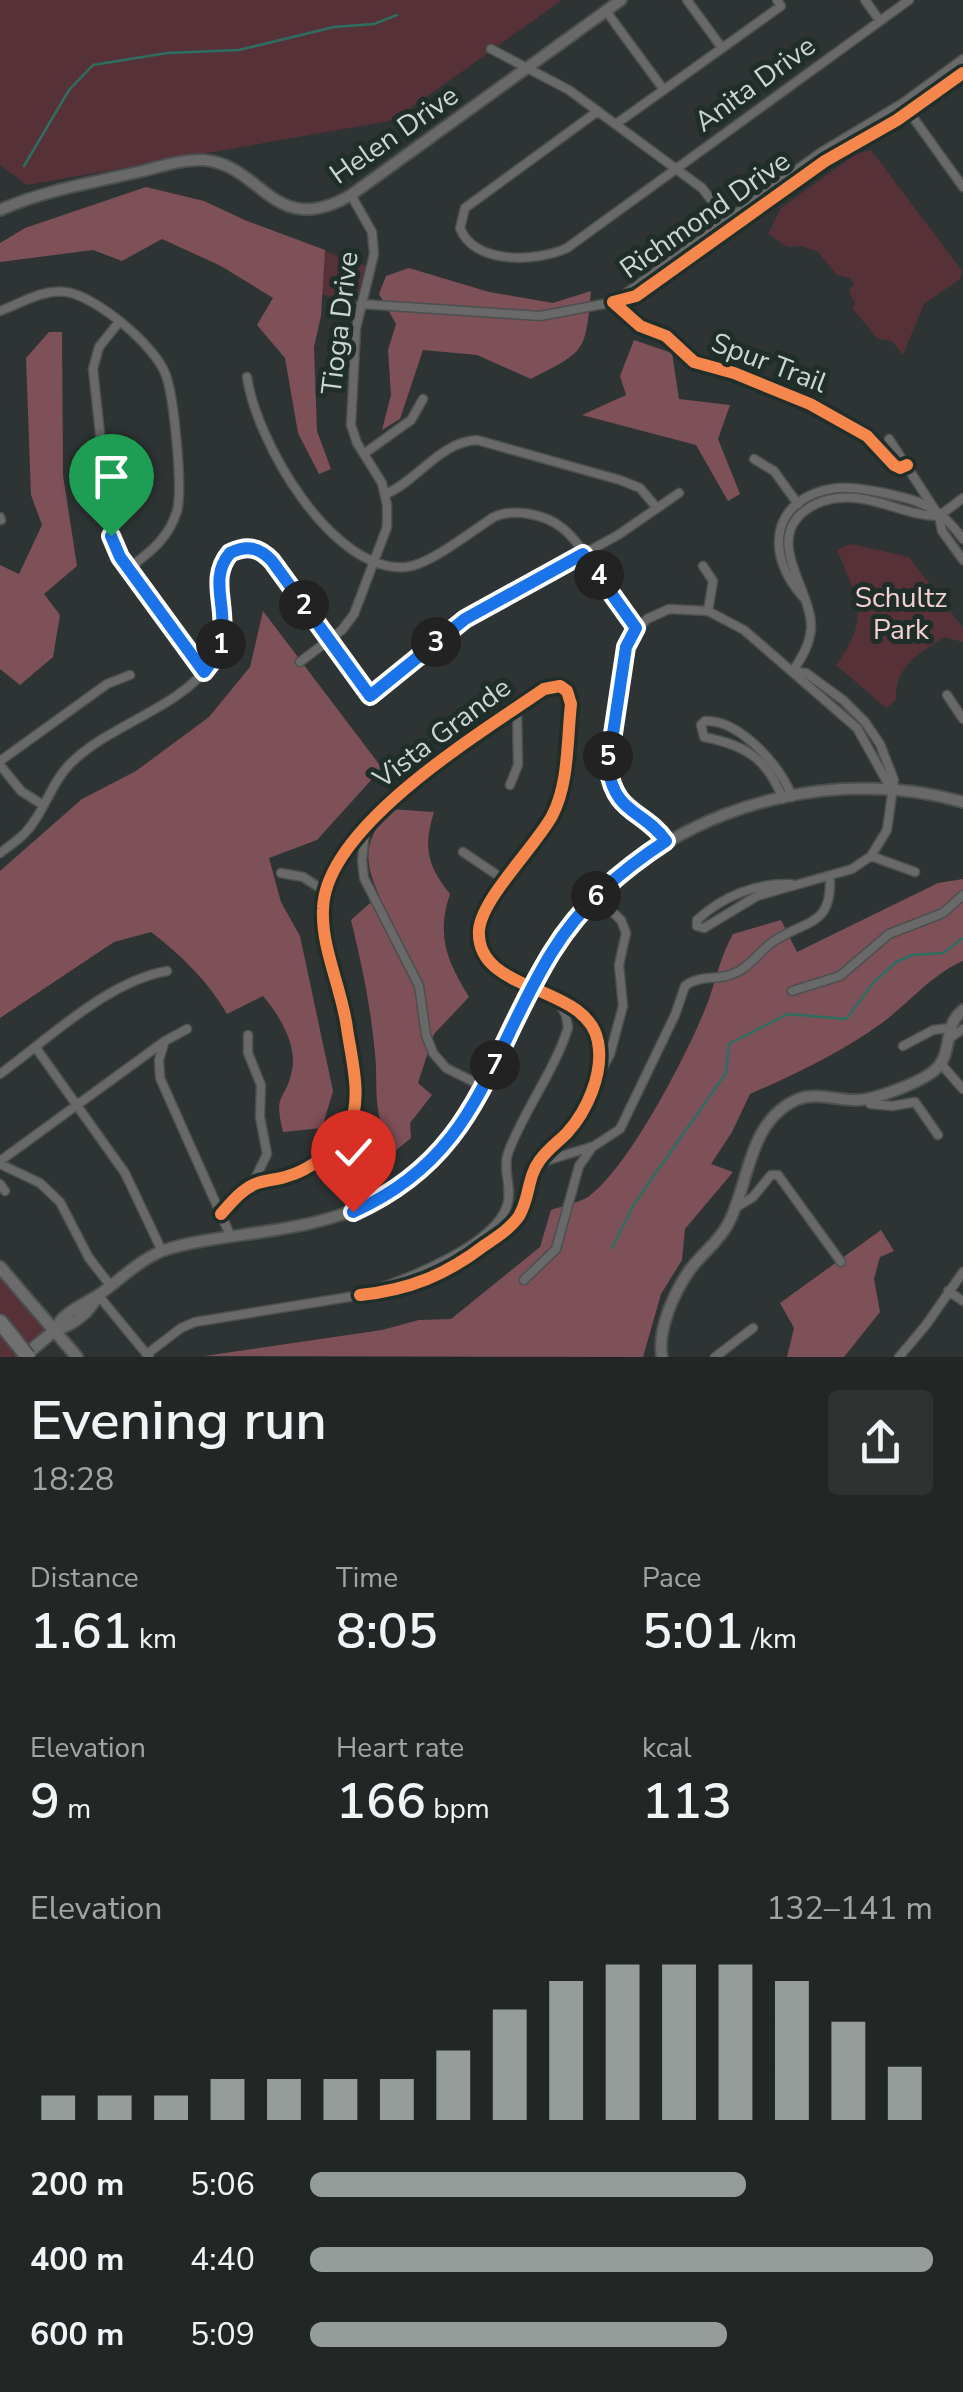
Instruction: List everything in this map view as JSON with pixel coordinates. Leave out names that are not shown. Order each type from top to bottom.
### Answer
[{"type":"highway","points":[[0,1322],[23,1352]]},
{"type":"main road","points":[[0,1266],[76,1356]]},
{"type":"main road","points":[[23,1352],[54,1330]]},
{"type":"street","name":"Helen Drive","points":[[0,210],[57,190],[194,160],[232,168],[286,205],[327,206],[352,195],[621,0]]},
{"type":"street","points":[[687,0],[722,48]]},
{"type":"street","points":[[616,124],[782,6],[777,0]]},
{"type":"street","points":[[866,0],[880,21]]},
{"type":"street","name":"Anita Drive","points":[[598,111],[465,208],[460,228],[468,242],[518,258],[556,253],[578,241],[909,0]]},
{"type":"street","points":[[606,11],[664,90]]},
{"type":"street","points":[[492,49],[556,82],[616,124],[707,193],[730,223]]},
{"type":"street","name":"Richmond Drive","points":[[361,304],[540,316],[636,296],[833,144],[902,103],[963,59]]},
{"type":"street","name":"Richmond Drive","points":[[730,223],[837,153],[909,112],[963,73]]},
{"type":"street","points":[[902,103],[963,187]]},
{"type":"street","name":"Tioga Drive","points":[[352,195],[368,222],[374,244],[355,338],[351,424],[386,494]]},
{"type":"street","points":[[0,311],[45,293],[68,292],[92,300],[151,352],[168,378],[180,482],[176,513],[153,550],[128,569]]},
{"type":"street","points":[[119,322],[99,346],[93,380],[114,547],[204,672]]},
{"type":"street","points":[[247,377],[253,411],[280,466],[336,538],[350,550],[375,561],[412,566],[494,517],[511,512],[561,527],[636,628]]},
{"type":"street","points":[[364,453],[404,426],[423,400]]},
{"type":"street","points":[[300,662],[354,614],[387,527],[386,494],[408,482],[456,444],[477,440],[620,480],[640,488],[656,508]]},
{"type":"street","points":[[889,440],[963,560]]},
{"type":"street","points":[[754,459],[774,472],[798,504]]},
{"type":"street","points":[[803,597],[791,583],[778,546],[784,519],[798,504],[820,492],[855,488],[927,506],[952,524],[963,539]]},
{"type":"street","points":[[0,852],[25,834],[63,771],[82,754],[168,700],[204,672],[218,652],[224,628],[218,572],[230,553],[239,549],[258,550],[272,561],[370,696],[465,619],[583,554],[678,494]]},
{"type":"street","points":[[793,670],[810,636],[810,617],[788,553],[788,538],[797,518],[812,506],[844,497],[939,516],[963,498]]},
{"type":"street","points":[[704,566],[713,581],[708,612]]},
{"type":"street","points":[[666,841],[622,804],[608,767],[626,647],[636,628],[657,613],[669,609],[708,612],[733,622],[857,728],[891,789],[887,830],[871,856],[852,870],[830,878],[768,885],[740,892],[703,914],[697,926],[704,928],[744,902],[791,884]]},
{"type":"street","points":[[43,805],[21,791],[0,763],[108,684],[130,676]]},
{"type":"street","name":"Vista Grande","points":[[325,890],[366,826],[404,788],[517,708],[552,686],[560,686],[570,697],[558,803],[482,916],[480,944],[494,967],[580,1012],[596,1033],[599,1051],[595,1083]]},
{"type":"street","points":[[947,694],[963,720]]},
{"type":"street","points":[[510,784],[518,765],[517,708]]},
{"type":"street","points":[[716,721],[758,747],[780,771],[787,798],[760,762],[729,741],[704,737],[701,725],[716,721]]},
{"type":"street","points":[[54,1330],[74,1322],[98,1295],[131,1268],[162,1252],[332,1219],[384,1196],[413,1177],[446,1146],[484,1087],[532,988],[565,932],[595,896],[628,866],[666,841],[722,815],[787,798],[841,790],[891,789],[963,802]]},
{"type":"street","points":[[366,826],[364,878],[419,986],[428,1044],[446,1068],[484,1087]]},
{"type":"street","points":[[463,852],[506,881]]},
{"type":"street","points":[[871,856],[916,872]]},
{"type":"street","points":[[250,1186],[297,1173],[318,1161],[343,1135],[353,1115],[355,1096],[346,1019],[324,928],[325,890],[281,872]]},
{"type":"street","points":[[534,1167],[548,1158],[594,1146],[612,1136],[626,1120],[685,986],[692,981],[735,973],[770,943],[815,921],[828,907],[830,878]]},
{"type":"street","points":[[792,991],[840,976],[879,940],[943,913],[963,895]]},
{"type":"street","points":[[98,1295],[148,1356],[181,1328],[195,1322],[416,1285],[446,1272],[509,1228],[521,1213],[534,1167],[574,1124],[610,1054],[623,1006],[620,965],[626,933],[621,920],[595,896]]},
{"type":"street","points":[[0,1074],[121,988],[168,971]]},
{"type":"street","points":[[360,1295],[440,1263],[500,1220],[510,1194],[508,1155],[568,1028],[566,1014],[556,1000]]},
{"type":"street","points":[[662,1357],[663,1331],[682,1284],[725,1230],[754,1148],[777,1114],[808,1096],[867,1099],[926,1076],[941,1064],[949,1028],[963,1010]]},
{"type":"street","points":[[903,1046],[933,1030],[949,1028]]},
{"type":"street","points":[[110,1285],[89,1258],[60,1202],[40,1184],[0,1162],[165,1040],[187,1029]]},
{"type":"street","points":[[947,1040],[963,1029]]},
{"type":"street","points":[[221,1214],[250,1186],[262,1170],[267,1154],[260,1116],[261,1085],[248,1053],[248,1035]]},
{"type":"street","points":[[165,1040],[158,1060],[160,1078],[231,1237]]},
{"type":"street","points":[[36,1048],[126,1173],[162,1252]]},
{"type":"street","points":[[941,1064],[963,1089]]},
{"type":"street","points":[[867,1099],[870,1104],[885,1106],[915,1102],[938,1135]]},
{"type":"street","points":[[524,1280],[556,1249],[580,1166],[594,1146]]},
{"type":"street","points":[[735,1208],[753,1197],[771,1175],[778,1175],[841,1262]]},
{"type":"street","points":[[899,1357],[963,1272]]},
{"type":"street","points":[[948,1291],[963,1301]]},
{"type":"street","points":[[715,1357],[753,1328]]},
{"type":"green space","points":[[0,0],[562,0],[394,120],[27,185],[0,165]]},
{"type":"green space","points":[[871,150],[962,271],[960,279],[924,304],[903,355],[892,341],[878,339],[852,308],[855,304],[849,290],[854,284],[850,278],[837,275],[818,252],[802,246],[788,247],[768,234],[781,208],[856,154]]},
{"type":"green space","points":[[257,227],[366,266],[355,305],[243,269]]},
{"type":"green space","name":"Schultz Park","points":[[851,544],[909,557],[963,628],[963,642],[944,637],[910,662],[899,678],[896,700],[886,708],[836,665],[857,621],[855,596],[837,550]]},
{"type":"green space","points":[[0,1265],[56,1331],[23,1357],[0,1357]]},
{"type":"shaded area","points":[[146,187],[204,201],[325,250],[321,316],[314,347],[317,431],[331,469],[319,474],[298,433],[285,358],[257,325],[273,298],[221,266],[162,239],[122,261],[93,250],[0,262],[0,243],[25,228]]},
{"type":"shaded area","points":[[409,268],[489,292],[553,303],[591,291],[584,339],[573,355],[531,379],[477,355],[423,350],[400,419],[382,430],[391,395],[388,350],[396,324],[379,294],[386,276]]},
{"type":"shaded area","points":[[49,332],[62,332],[63,475],[77,566],[44,594],[60,615],[53,657],[20,685],[0,669],[0,565],[19,574],[42,525],[31,495],[26,358]]},
{"type":"shaded area","points":[[634,340],[672,353],[679,399],[730,405],[718,439],[740,494],[728,501],[696,445],[582,415],[626,395],[620,376]]},
{"type":"shaded area","points":[[263,611],[382,768],[317,840],[269,858],[281,902],[300,936],[333,1091],[322,1128],[283,1132],[280,1103],[293,1061],[289,1041],[275,1011],[263,996],[227,1014],[193,970],[151,932],[114,942],[0,1018],[0,871],[82,799],[136,771],[209,717],[250,667]]},
{"type":"shaded area","points":[[390,809],[434,812],[428,846],[436,874],[450,894],[444,923],[446,948],[469,997],[434,1034],[418,1083],[432,1095],[410,1123],[411,1138],[388,1157],[351,1178],[385,1133],[377,1104],[369,1003],[351,920],[379,895],[370,870],[369,850],[375,830]]},
{"type":"shaded area","points":[[963,879],[963,961],[850,1044],[750,1094],[711,1164],[733,1172],[685,1229],[682,1260],[661,1294],[643,1357],[204,1356],[382,1330],[419,1320],[451,1319],[540,1247],[551,1210],[588,1197],[622,1161],[688,1047],[733,934],[781,920],[797,952],[938,883]]},
{"type":"shaded area","points":[[881,1230],[894,1251],[880,1257],[874,1279],[880,1312],[844,1357],[787,1357],[794,1328],[780,1303]]},
{"type":"waterway","points":[[24,166],[69,90],[93,65],[167,53],[239,50],[334,27],[374,24],[397,15]]},
{"type":"waterway","points":[[612,1248],[634,1204],[726,1073],[729,1044],[788,1014],[846,1019],[874,982],[896,962],[912,955],[943,953],[963,938]]},
{"type":"cycle path","points":[[613,302],[636,296],[825,161],[897,120],[963,73]]},
{"type":"cycle path","name":"Spur Trail","points":[[613,302],[640,326],[666,336],[694,362],[734,373],[810,404],[867,436],[894,465],[907,465]]},
{"type":"cycle path","points":[[221,1214],[250,1187],[295,1174],[322,1158],[344,1135],[353,1115],[353,1065],[323,924],[331,877],[350,846],[377,814],[447,756],[544,689],[560,686],[567,691],[571,704],[558,803],[489,903],[479,930],[483,951],[494,967],[575,1009],[590,1023],[599,1054],[592,1091],[574,1124],[536,1167],[523,1209],[508,1228],[441,1273],[411,1285],[360,1295]]},
{"type":"route","points":[[111,536],[120,557],[204,672],[218,652],[224,628],[218,572],[230,553],[248,547],[266,554],[272,561],[370,696],[465,619],[583,554],[636,628],[626,647],[608,767],[622,804],[666,841],[611,881],[565,932],[542,969],[472,1108],[446,1146],[395,1190],[353,1212]]}]
